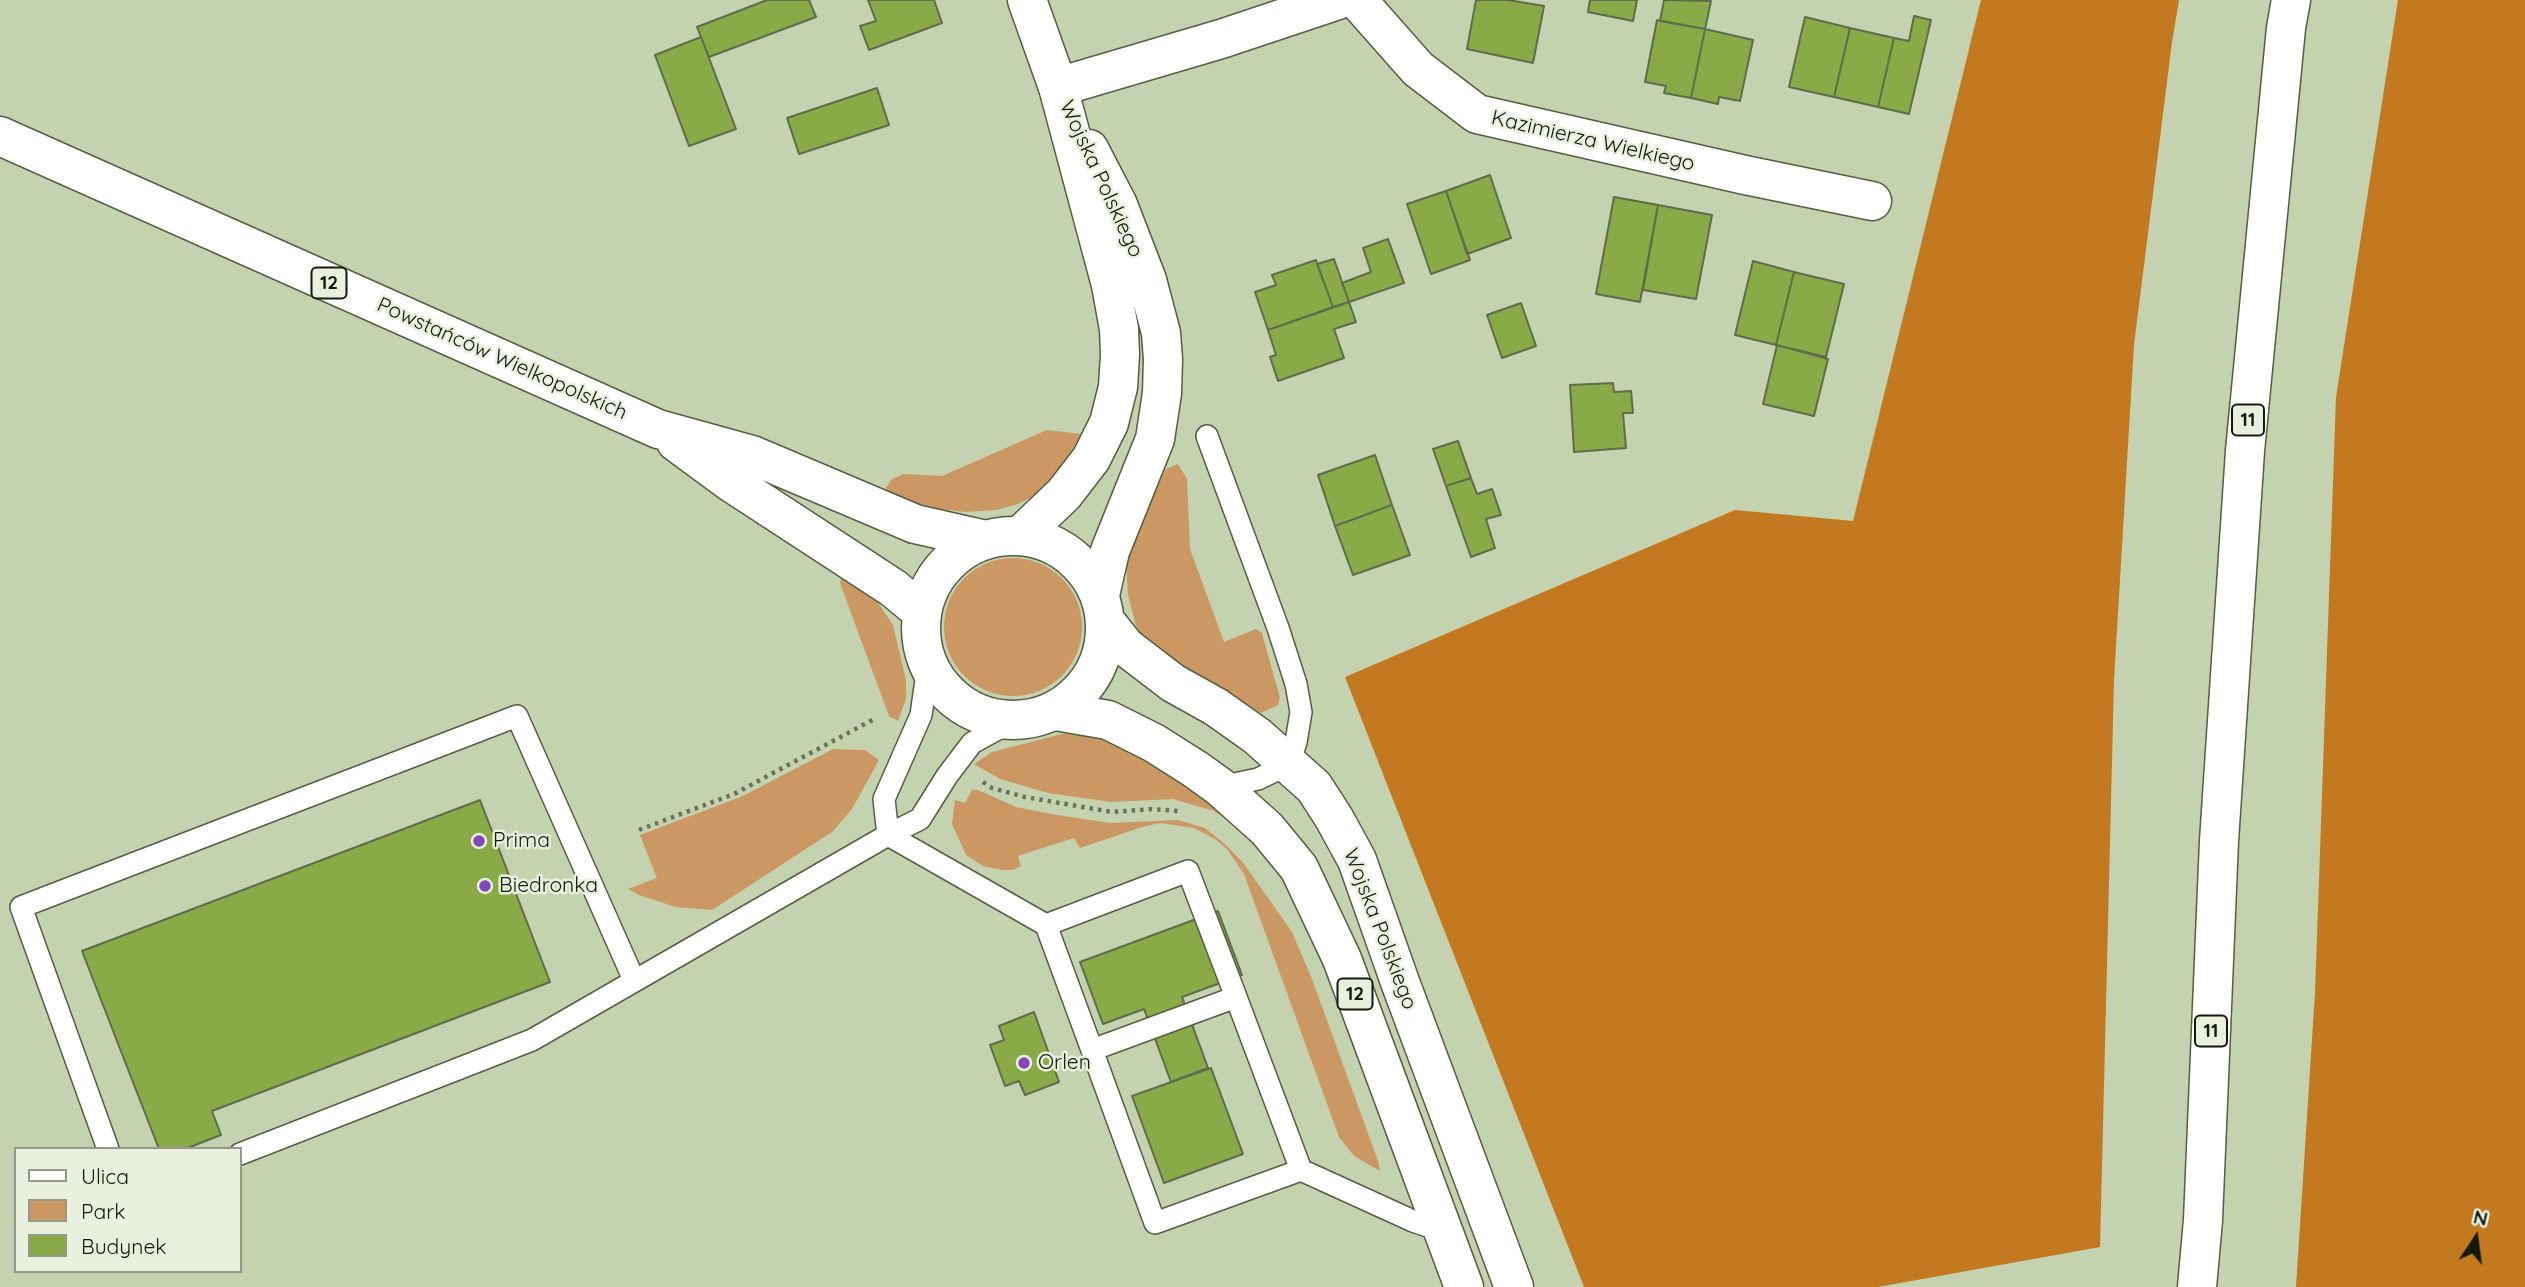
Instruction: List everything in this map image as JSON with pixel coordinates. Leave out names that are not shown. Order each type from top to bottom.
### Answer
[{"type":"main road","name":"Wojska Polskiego","points":[[1003,538],[1064,494],[1091,460],[1109,423],[1118,387],[1119,366],[1119,329],[1111,285],[1058,87],[1027,0]]},
{"type":"main road","points":[[1221,39],[1284,0]]},
{"type":"main road","points":[[1058,87],[1221,39],[1338,0]]},
{"type":"main road","name":"Kazimierza Wielkiego","points":[[1357,0],[1418,69],[1477,114],[1745,176],[1872,201]]},
{"type":"main road","name":"11","points":[[2197,1287],[2203,1208],[2219,841],[2245,451],[2286,28],[2291,0]]},
{"type":"main road","name":"Wojska Polskiego","points":[[1058,87],[1118,205],[1147,280],[1161,332],[1162,393],[1155,439],[1110,551],[1103,608],[1126,647],[1173,683],[1216,707],[1257,736],[1314,787],[1357,860],[1399,982],[1514,1287]]},
{"type":"main road","name":"Powstańców Wielkopolskich","points":[[0,136],[658,429],[752,455],[915,524],[1003,538]]},
{"type":"main road","name":"Powstańców Wielkopolskich","points":[[658,429],[729,481],[893,588],[922,612]]},
{"type":"main road","name":"12","points":[[1003,538],[1046,541],[1069,553],[1087,572],[1103,608],[1104,649],[1095,673],[1078,695],[1056,711],[1035,718],[1012,721],[986,717],[962,705],[942,688],[928,666],[921,639],[922,612],[930,588],[944,567],[963,551],[1003,538]]},
{"type":"main road","name":"12","points":[[1056,711],[1108,720],[1154,743],[1220,786],[1267,829],[1299,868],[1342,959],[1464,1287]]},
{"type":"lane","points":[[1208,436],[1273,615],[1296,684],[1301,712],[1289,764],[1258,779],[1220,786]]},
{"type":"lane","points":[[888,835],[884,799],[921,715],[928,666]]},
{"type":"lane","points":[[107,1147],[21,907],[517,716],[634,980]]},
{"type":"lane","points":[[242,1153],[532,1040],[920,819],[972,743],[1012,721]]},
{"type":"lane","points":[[888,835],[1046,925],[1155,1223],[1301,1170],[1413,1221],[1442,1231]]},
{"type":"lane","points":[[1046,925],[1188,871],[1301,1170]]},
{"type":"lane","points":[[1092,1050],[1236,997]]},
{"type":"path","points":[[639,830],[734,794],[876,718]]},
{"type":"green space","points":[[1047,430],[1081,434],[1064,466],[1040,493],[1018,504],[996,510],[965,512],[934,508],[901,499],[884,491],[892,479],[903,474],[942,476]]},
{"type":"green space","points":[[1178,464],[1187,479],[1190,549],[1224,642],[1256,629],[1262,633],[1280,698],[1278,705],[1261,713],[1177,666],[1146,643],[1136,626],[1128,595],[1126,559],[1144,508],[1166,469]]},
{"type":"green space","points":[[1013,558],[1039,563],[1062,578],[1077,601],[1082,627],[1077,653],[1062,676],[1039,691],[1013,696],[987,691],[964,676],[949,653],[944,627],[949,601],[964,578],[987,563]]},
{"type":"green space","points":[[843,572],[868,588],[893,625],[906,680],[906,699],[898,721],[889,716],[840,583]]},
{"type":"green space","points":[[1070,732],[1087,732],[1115,743],[1197,792],[1228,815],[1278,868],[1290,894],[1275,869],[1255,846],[1214,811],[1173,799],[1111,802],[1048,793],[1000,779],[974,764],[992,752]]},
{"type":"green space","points":[[833,749],[865,750],[879,760],[852,809],[832,832],[712,910],[676,907],[628,889],[657,878],[640,835],[743,796]]},
{"type":"green space","points":[[972,790],[978,790],[1016,807],[1110,823],[1178,820],[1205,828],[1227,846],[1244,864],[1292,932],[1312,979],[1380,1171],[1354,1156],[1339,1137],[1244,874],[1227,849],[1194,828],[1160,823],[1080,848],[1074,838],[1018,856],[1021,866],[1012,870],[983,866],[966,855],[952,824],[955,800],[965,803]]},
{"type":"shaded area","points":[[1981,0],[2179,0],[2134,345],[2114,680],[2100,1247],[1878,1287],[1584,1287],[1345,677],[1735,510],[1853,521]]},
{"type":"shaded area","points":[[2398,0],[2525,0],[2525,1287],[2296,1287],[2315,993],[2336,397]]},
{"type":"building","points":[[767,0],[809,0],[816,17],[709,57],[697,27]]},
{"type":"building","points":[[868,0],[934,0],[942,23],[869,50],[860,26],[876,21]]},
{"type":"building","points":[[1476,0],[1508,0],[1544,6],[1533,63],[1467,49]]},
{"type":"building","points":[[1590,0],[1637,0],[1633,21],[1588,12]]},
{"type":"building","points":[[1664,0],[1711,1],[1705,29],[1660,21]]},
{"type":"building","points":[[1914,16],[1931,20],[1909,114],[1878,107],[1894,38],[1909,41]]},
{"type":"building","points":[[1805,17],[1850,28],[1834,97],[1789,87]]},
{"type":"building","points":[[1657,20],[1705,29],[1691,98],[1664,93],[1666,86],[1645,82]]},
{"type":"building","points":[[1850,28],[1894,38],[1878,107],[1834,97]]},
{"type":"building","points":[[1705,29],[1753,40],[1740,101],[1719,97],[1718,104],[1691,98]]},
{"type":"building","points":[[701,37],[736,129],[689,146],[655,55]]},
{"type":"building","points":[[877,88],[889,125],[799,154],[787,118]]},
{"type":"building","points":[[1490,175],[1511,238],[1467,254],[1446,191]]},
{"type":"building","points":[[1446,191],[1470,260],[1431,274],[1407,204]]},
{"type":"building","points":[[1614,197],[1658,205],[1640,302],[1596,294]]},
{"type":"building","points":[[1658,205],[1712,215],[1696,299],[1643,290]]},
{"type":"building","points":[[1388,239],[1404,283],[1349,302],[1342,283],[1371,272],[1363,248]]},
{"type":"building","points":[[1334,259],[1349,302],[1333,307],[1317,264]]},
{"type":"building","points":[[1316,260],[1333,307],[1268,330],[1255,292],[1276,285],[1272,275]]},
{"type":"building","points":[[1753,261],[1794,272],[1776,345],[1735,335]]},
{"type":"building","points":[[1794,272],[1844,284],[1826,357],[1776,345]]},
{"type":"building","points":[[1349,302],[1356,322],[1334,329],[1344,358],[1278,381],[1270,357],[1276,355],[1268,330]]},
{"type":"building","points":[[1521,303],[1536,346],[1502,358],[1487,315]]},
{"type":"building","points":[[1777,345],[1828,359],[1814,416],[1763,404]]},
{"type":"building","points":[[1613,383],[1614,392],[1631,391],[1633,413],[1623,413],[1626,448],[1574,452],[1570,385]]},
{"type":"building","points":[[1458,441],[1471,478],[1446,486],[1433,449]]},
{"type":"building","points":[[1375,455],[1392,505],[1335,526],[1318,475]]},
{"type":"building","points":[[1471,478],[1477,494],[1492,489],[1501,515],[1486,519],[1495,548],[1471,557],[1446,486]]},
{"type":"building","points":[[1392,505],[1410,555],[1353,575],[1335,526]]},
{"type":"building","points":[[480,800],[550,982],[212,1111],[221,1135],[190,1147],[158,1147],[82,951]]},
{"type":"building","points":[[1218,911],[1242,975],[1182,997],[1208,1068],[1171,1082],[1144,1009],[1103,1024],[1080,962]]},
{"type":"building","name":"Orlen","points":[[1034,1012],[1059,1082],[1025,1095],[1019,1081],[1005,1086],[990,1045],[1004,1040],[999,1026]]},
{"type":"building","name":"Orlen","points":[[1211,1068],[1243,1154],[1164,1183],[1132,1096]]},
{"type":"place","name":"Prima","points":[[479,841]]},
{"type":"place","name":"Biedronka","points":[[485,886]]},
{"type":"place","name":"Orlen","points":[[1024,1063]]}]
